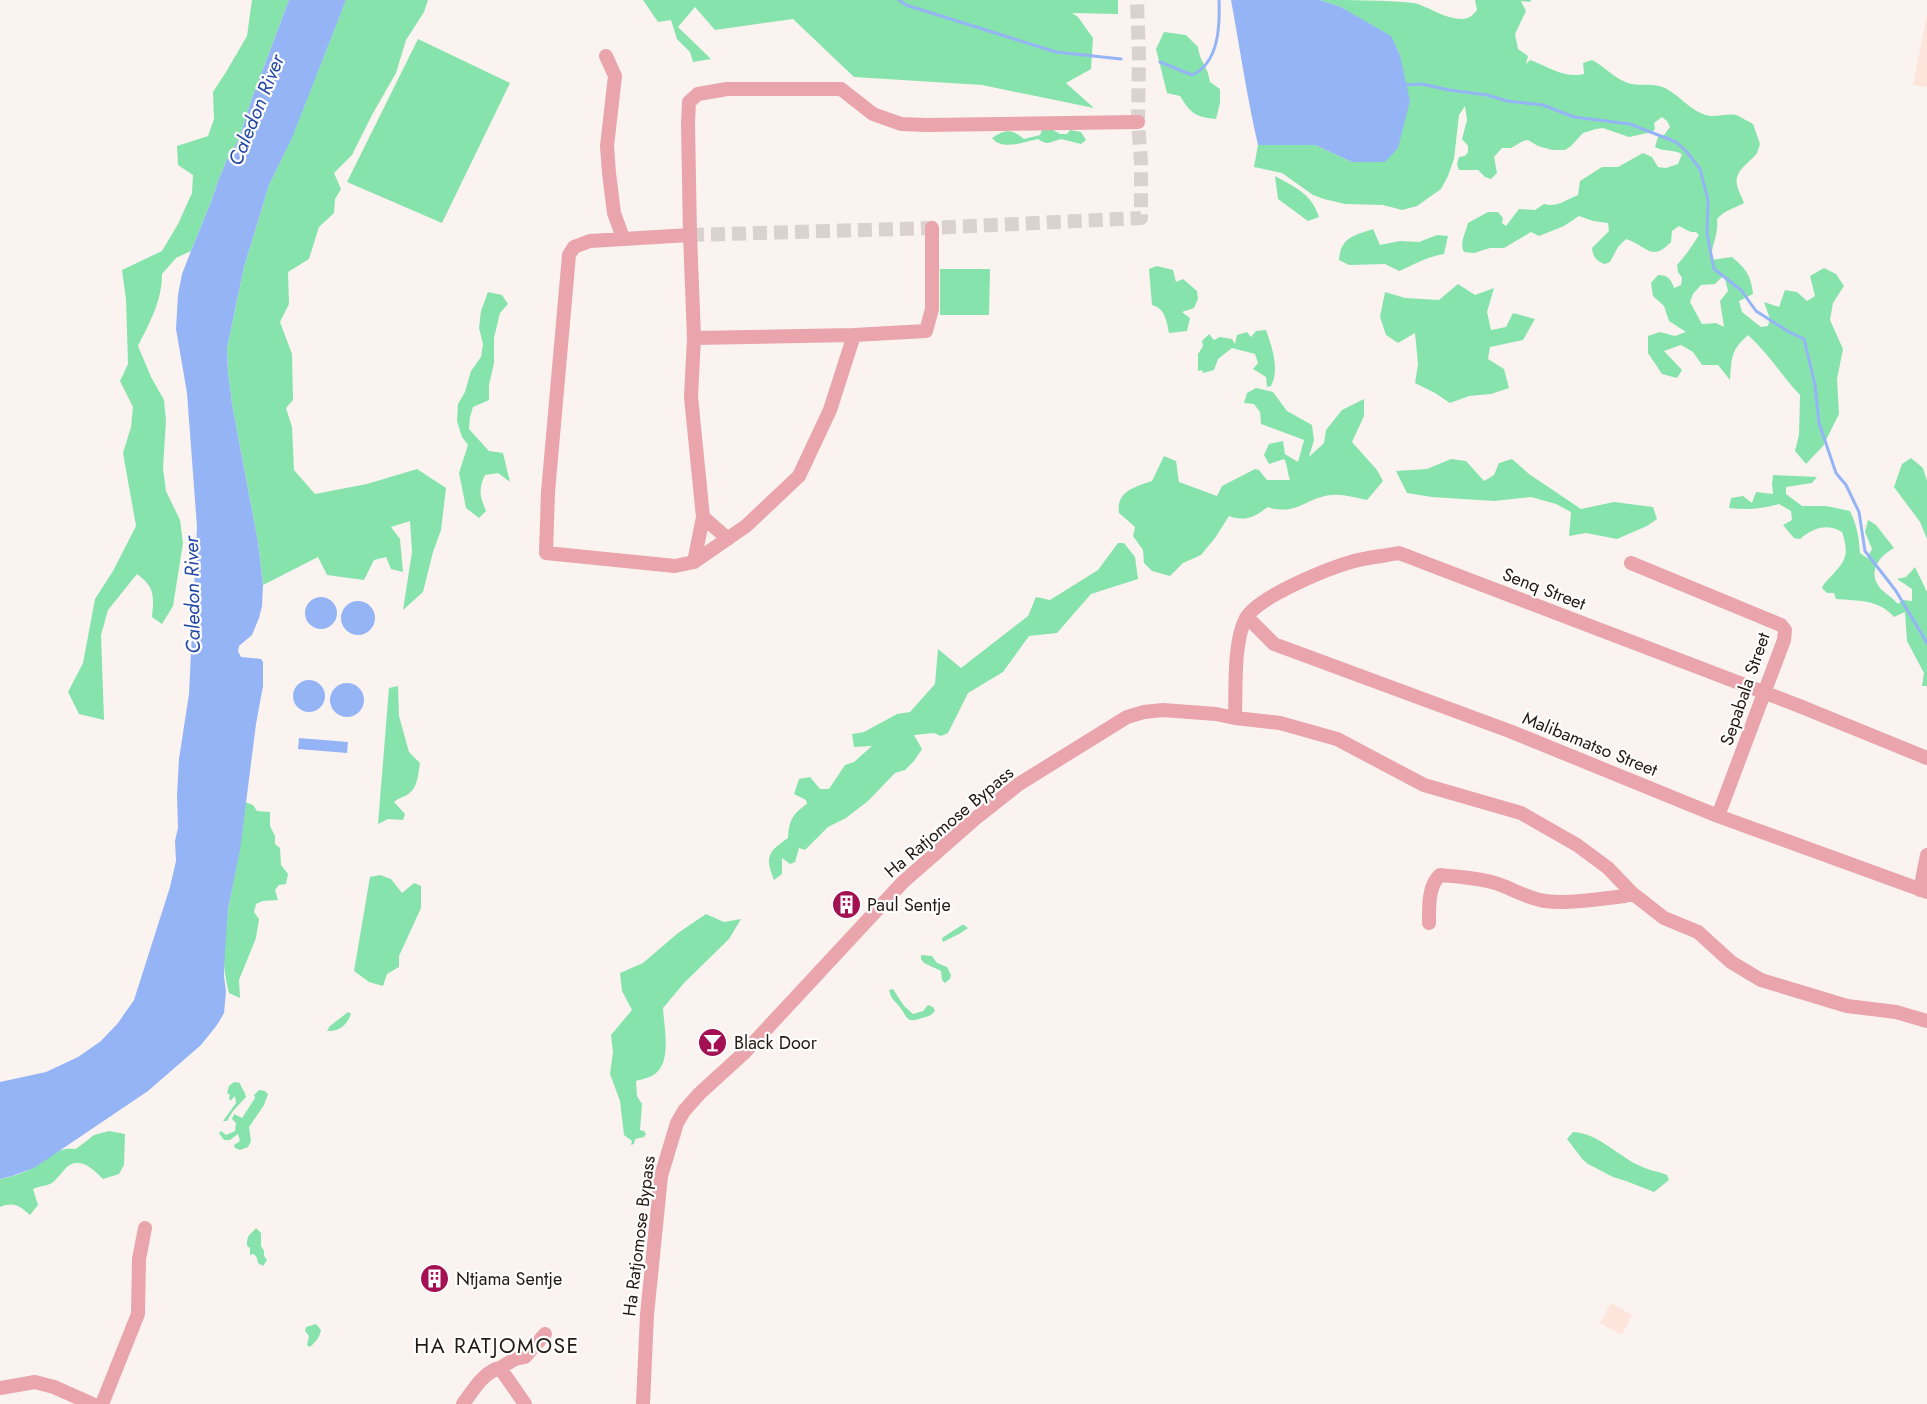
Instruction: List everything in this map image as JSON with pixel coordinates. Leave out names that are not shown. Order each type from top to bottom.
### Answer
[{"type":"street","points":[[606,56],[615,76],[608,146],[609,173],[614,213],[623,238]]},
{"type":"street","points":[[694,562],[703,517],[691,398],[694,338],[690,235],[689,102],[698,94],[727,89],[841,89],[873,114],[901,124],[1138,122]]},
{"type":"street","points":[[694,338],[854,335],[926,331],[932,309],[932,228]]},
{"type":"street","points":[[690,235],[590,241],[574,248],[569,255],[548,492],[546,553],[675,566],[694,562],[728,539],[746,526],[799,476],[830,410],[854,335]]},
{"type":"street","points":[[703,517],[728,539]]},
{"type":"street","name":"Senq Street","points":[[1247,617],[1256,607],[1271,597],[1309,577],[1354,561],[1399,553],[1840,722],[1927,758]]},
{"type":"street","name":"Sepabala Street","points":[[1631,563],[1781,626],[1785,630],[1784,640],[1718,816]]},
{"type":"street","points":[[1235,718],[1240,633],[1247,617]]},
{"type":"street","name":"Malibamatso Street","points":[[1247,617],[1274,644],[1512,732],[1718,816],[1924,891]]},
{"type":"street","name":"Ha Ratjomose Bypass","points":[[644,1404],[647,1314],[661,1176],[677,1122],[691,1102],[746,1052],[903,882],[1019,784],[1126,717],[1144,712],[1172,710],[1216,714],[1280,723],[1338,739],[1424,785],[1521,813],[1577,845],[1608,868],[1632,893],[1664,918],[1698,932],[1731,962],[1761,980],[1847,1006],[1896,1012],[1927,1021]]},
{"type":"street","points":[[1924,891],[1927,855]]},
{"type":"street","points":[[1429,923],[1429,906],[1434,881],[1440,875],[1471,878],[1545,901],[1575,901],[1625,896],[1632,893]]},
{"type":"street","points":[[102,1404],[138,1314],[139,1259],[145,1228]]},
{"type":"street","points":[[463,1404],[487,1375],[515,1359],[525,1357],[545,1334]]},
{"type":"street","points":[[501,1368],[525,1404]]},
{"type":"street","points":[[0,1388],[35,1382],[54,1387],[92,1404]]},
{"type":"shaded area","points":[[1927,15],[1927,87],[1913,85]]},
{"type":"shaded area","points":[[1611,1303],[1632,1315],[1622,1335],[1600,1323]]},
{"type":"green space","points":[[252,0],[289,0],[239,139],[228,157],[191,251],[176,258],[162,274],[158,302],[138,346],[164,400],[166,421],[163,468],[166,491],[180,520],[183,543],[173,606],[162,624],[152,617],[152,592],[147,583],[137,574],[108,610],[101,635],[104,720],[79,714],[68,692],[83,663],[95,599],[113,571],[136,526],[123,453],[131,427],[133,407],[120,381],[128,364],[126,299],[122,270],[162,251],[178,224],[192,193],[193,175],[178,165],[177,146],[208,136],[214,119],[213,92],[247,36]]},
{"type":"green space","points":[[346,0],[428,0],[424,12],[406,40],[396,73],[352,155],[334,173],[341,189],[335,199],[334,213],[319,227],[309,259],[288,272],[289,304],[280,322],[292,354],[293,400],[286,408],[292,427],[294,470],[315,494],[367,484],[417,469],[446,488],[441,530],[423,592],[403,610],[412,552],[410,521],[391,527],[400,539],[403,572],[391,569],[386,557],[374,560],[364,580],[327,575],[318,557],[263,585],[258,542],[228,372],[227,348],[244,267],[269,185],[292,137]]},
{"type":"green space","points":[[643,0],[1118,0],[1118,14],[1072,13],[1078,17],[1093,38],[1091,69],[1066,83],[1094,108],[982,85],[854,77],[793,19],[715,30],[695,7],[678,27],[711,59],[693,62],[690,52],[677,39],[671,20],[658,22]]},
{"type":"green space","points":[[1320,0],[1414,3],[1449,17],[1462,19],[1471,16],[1477,10],[1475,0],[1531,0],[1530,2],[1521,1],[1526,11],[1515,34],[1518,49],[1528,56],[1526,64],[1530,60],[1556,71],[1577,75],[1584,74],[1583,63],[1592,60],[1628,83],[1665,88],[1703,114],[1736,115],[1753,124],[1760,144],[1757,153],[1740,171],[1737,180],[1744,203],[1717,219],[1711,260],[1732,257],[1744,269],[1751,282],[1753,294],[1739,301],[1742,312],[1761,327],[1768,326],[1770,319],[1764,302],[1779,307],[1785,290],[1797,292],[1807,301],[1815,296],[1810,276],[1824,268],[1836,274],[1844,286],[1833,303],[1830,320],[1843,349],[1837,379],[1839,414],[1823,446],[1806,464],[1795,451],[1799,435],[1800,395],[1748,335],[1733,355],[1730,380],[1718,365],[1702,365],[1693,352],[1681,345],[1664,351],[1682,370],[1677,378],[1662,374],[1648,353],[1648,336],[1660,332],[1675,336],[1686,332],[1669,321],[1664,306],[1653,296],[1651,283],[1658,275],[1661,275],[1669,278],[1674,288],[1681,285],[1682,278],[1677,265],[1699,235],[1696,232],[1679,226],[1672,231],[1671,242],[1664,248],[1653,252],[1626,239],[1618,247],[1610,262],[1605,264],[1599,262],[1592,248],[1609,231],[1608,223],[1579,216],[1564,226],[1539,236],[1531,232],[1504,248],[1490,248],[1474,253],[1464,252],[1463,241],[1468,223],[1488,212],[1498,212],[1503,218],[1502,223],[1506,226],[1519,209],[1535,210],[1544,204],[1553,205],[1566,201],[1578,195],[1580,181],[1602,167],[1618,167],[1643,153],[1652,157],[1658,167],[1666,168],[1678,164],[1682,154],[1655,147],[1658,137],[1664,135],[1670,127],[1662,117],[1654,123],[1655,129],[1652,132],[1629,137],[1603,128],[1596,129],[1583,133],[1565,150],[1552,150],[1528,140],[1511,148],[1502,148],[1494,157],[1497,173],[1491,179],[1478,170],[1459,170],[1457,164],[1459,157],[1465,156],[1468,152],[1468,146],[1462,139],[1467,120],[1465,106],[1459,115],[1454,159],[1441,189],[1417,206],[1402,210],[1383,205],[1345,204],[1324,199],[1313,195],[1282,173],[1254,167],[1258,145],[1315,145],[1352,162],[1385,162],[1400,55],[1391,37],[1341,7]],"holes":[[[1724,275],[1728,291],[1720,301],[1724,327],[1716,323],[1702,324],[1690,302],[1693,294],[1701,285],[1715,284]]]},
{"type":"green space","points":[[1164,32],[1186,35],[1198,47],[1210,82],[1220,89],[1220,103],[1216,119],[1195,113],[1187,107],[1180,96],[1167,93],[1156,49]]},
{"type":"green space","points":[[418,39],[510,83],[442,223],[347,182]]},
{"type":"green space","points":[[1048,127],[1060,134],[1067,134],[1070,130],[1081,132],[1086,140],[1081,144],[1061,139],[1047,143],[1038,139],[1007,145],[996,142],[992,138],[1008,131],[1024,139],[1040,135],[1042,130]]},
{"type":"green space","points":[[1275,176],[1307,197],[1319,217],[1308,221],[1278,199]]},
{"type":"green space","points":[[1373,229],[1380,245],[1400,241],[1419,242],[1437,235],[1448,236],[1444,254],[1399,271],[1385,264],[1349,265],[1339,260],[1345,242]]},
{"type":"green space","points":[[1157,266],[1173,270],[1176,282],[1183,279],[1197,291],[1198,299],[1194,308],[1182,312],[1190,318],[1187,331],[1169,333],[1163,312],[1152,305],[1149,269]]},
{"type":"green space","points":[[940,269],[990,269],[989,315],[940,315]]},
{"type":"green space","points":[[1458,284],[1475,295],[1494,288],[1487,312],[1491,330],[1506,327],[1513,313],[1535,319],[1523,340],[1490,347],[1488,359],[1504,369],[1509,388],[1491,394],[1469,396],[1450,403],[1415,383],[1418,364],[1415,333],[1398,343],[1386,335],[1380,317],[1385,292],[1405,298],[1439,300]]},
{"type":"green space","points":[[488,292],[502,295],[508,304],[500,313],[494,338],[494,363],[489,385],[489,400],[473,407],[469,429],[489,451],[503,453],[510,482],[498,473],[485,475],[481,493],[486,511],[479,518],[466,508],[459,473],[468,445],[462,437],[457,421],[458,404],[465,392],[471,371],[481,357],[483,344],[479,328],[481,311]]},
{"type":"green space","points":[[1266,330],[1275,365],[1271,386],[1267,387],[1266,377],[1253,369],[1258,363],[1255,354],[1232,348],[1218,359],[1214,370],[1203,373],[1202,370],[1198,371],[1198,354],[1203,346],[1202,341],[1209,334],[1214,340],[1220,337],[1232,339],[1235,344],[1237,335],[1247,332],[1251,337],[1256,331]]},
{"type":"green space","points":[[1256,388],[1273,392],[1287,411],[1312,425],[1314,440],[1309,457],[1324,443],[1326,430],[1342,410],[1364,399],[1364,416],[1352,442],[1377,470],[1383,481],[1367,500],[1345,496],[1324,496],[1294,508],[1268,507],[1254,516],[1235,518],[1229,516],[1201,555],[1183,563],[1170,576],[1152,571],[1144,563],[1143,550],[1133,536],[1135,527],[1119,513],[1119,506],[1120,500],[1128,491],[1152,481],[1164,456],[1176,461],[1179,482],[1217,496],[1222,486],[1255,469],[1259,470],[1267,480],[1290,480],[1284,459],[1269,464],[1264,455],[1269,444],[1283,441],[1285,454],[1298,462],[1304,440],[1261,424],[1260,412],[1254,404],[1244,403],[1247,393]]},
{"type":"green space","points":[[1911,458],[1923,468],[1927,481],[1927,539],[1920,522],[1894,487],[1902,464]]},
{"type":"green space","points":[[1451,459],[1466,461],[1484,481],[1494,475],[1499,463],[1512,459],[1529,474],[1581,509],[1614,502],[1653,507],[1657,519],[1617,539],[1586,533],[1569,536],[1571,512],[1556,504],[1531,497],[1494,501],[1407,493],[1396,471],[1427,469]]},
{"type":"green space","points":[[1773,475],[1817,477],[1812,483],[1786,487],[1786,494],[1802,506],[1826,506],[1850,511],[1857,532],[1860,553],[1867,558],[1872,549],[1865,532],[1868,520],[1876,525],[1894,548],[1884,555],[1877,565],[1876,582],[1898,604],[1903,600],[1912,601],[1912,589],[1897,579],[1906,577],[1915,567],[1927,592],[1927,686],[1922,686],[1924,673],[1907,641],[1905,612],[1894,617],[1875,604],[1836,599],[1834,593],[1827,593],[1822,588],[1839,568],[1846,554],[1842,532],[1825,527],[1810,532],[1800,539],[1794,538],[1783,525],[1792,520],[1791,511],[1779,504],[1754,509],[1729,508],[1731,498],[1743,496],[1752,503],[1756,492],[1773,494]]},
{"type":"green space","points":[[1118,543],[1124,543],[1135,557],[1138,579],[1091,594],[1057,633],[1029,636],[1003,672],[968,693],[948,733],[941,736],[934,733],[914,735],[922,749],[914,761],[905,770],[895,773],[868,801],[846,818],[828,827],[805,850],[799,848],[795,862],[790,864],[782,858],[782,874],[774,880],[769,866],[772,851],[788,838],[792,818],[807,804],[806,800],[794,794],[799,779],[810,777],[820,789],[829,789],[845,765],[854,762],[872,746],[854,747],[852,734],[864,732],[897,714],[910,712],[935,684],[938,649],[961,668],[1028,616],[1036,597],[1050,600],[1098,570]]},
{"type":"green space","points":[[398,686],[399,716],[409,752],[420,763],[417,781],[411,792],[394,802],[405,814],[403,820],[388,819],[378,824],[389,688]]},
{"type":"green space","points":[[245,802],[253,805],[257,811],[270,812],[270,826],[275,836],[275,844],[280,848],[281,865],[288,874],[286,884],[279,885],[275,890],[278,900],[256,904],[254,912],[259,919],[256,938],[239,980],[240,998],[229,993],[225,976],[224,941]]},
{"type":"green space","points":[[380,875],[391,879],[402,893],[414,883],[421,886],[421,908],[399,956],[399,967],[387,974],[383,986],[369,982],[354,971],[370,877]]},
{"type":"green space","points":[[706,914],[724,922],[741,919],[729,939],[685,982],[663,1008],[666,1043],[664,1061],[655,1074],[636,1081],[637,1096],[642,1104],[640,1130],[646,1134],[644,1137],[635,1139],[634,1144],[631,1145],[632,1141],[624,1135],[620,1101],[610,1074],[613,1052],[611,1035],[632,1010],[622,991],[620,973],[643,963],[678,933]]},
{"type":"green space","points":[[962,925],[968,928],[943,942],[942,938]]},
{"type":"green space","points":[[921,955],[932,956],[937,963],[947,967],[951,975],[950,979],[945,983],[942,980],[941,971],[924,963]]},
{"type":"green space","points":[[893,989],[904,1006],[913,1014],[923,1011],[928,1005],[935,1011],[929,1016],[910,1020],[892,997],[889,990]]},
{"type":"green space","points":[[348,1012],[351,1014],[345,1024],[339,1029],[327,1031],[330,1026]]},
{"type":"green space","points":[[234,1082],[240,1083],[246,1097],[227,1121],[223,1121],[236,1103],[235,1096],[230,1101],[230,1095],[227,1093],[229,1086]]},
{"type":"green space","points":[[259,1090],[268,1094],[264,1105],[249,1127],[251,1141],[248,1147],[240,1150],[234,1145],[240,1141],[238,1134],[230,1140],[224,1140],[219,1133],[221,1131],[226,1135],[235,1131],[236,1123],[232,1119],[234,1114],[242,1118]]},
{"type":"green space","points":[[109,1131],[125,1134],[124,1165],[119,1174],[103,1179],[86,1165],[71,1164],[52,1183],[33,1189],[38,1205],[30,1215],[16,1205],[0,1207],[0,1179],[29,1170],[57,1152],[76,1149],[94,1135]]},
{"type":"green space","points":[[1573,1132],[1583,1133],[1601,1141],[1636,1164],[1667,1175],[1669,1180],[1654,1192],[1613,1177],[1583,1160],[1567,1139]]},
{"type":"green space","points":[[256,1228],[261,1233],[261,1246],[267,1260],[263,1266],[258,1263],[254,1254],[250,1255],[250,1248],[247,1246],[248,1237]]},
{"type":"green space","points":[[316,1324],[321,1330],[318,1338],[310,1347],[307,1345],[309,1336],[305,1331],[306,1327]]},
{"type":"water","name":"Caledon River","points":[[289,0],[346,0],[292,138],[269,185],[244,267],[227,348],[232,404],[258,542],[263,585],[259,618],[252,635],[239,646],[238,651],[241,657],[261,659],[263,686],[240,850],[228,909],[224,1013],[201,1045],[148,1091],[34,1168],[0,1179],[0,1082],[46,1072],[78,1057],[101,1041],[118,1023],[134,1000],[170,887],[176,861],[179,759],[189,694],[197,527],[187,393],[176,329],[178,295],[182,274],[228,157],[239,139]]},
{"type":"water","points":[[1231,0],[1320,0],[1341,7],[1391,36],[1400,55],[1410,101],[1398,148],[1385,162],[1352,162],[1315,145],[1258,145]]},
{"type":"water","points":[[321,597],[332,602],[337,613],[332,624],[321,629],[310,624],[305,613],[310,602]]},
{"type":"water","points":[[358,601],[370,606],[375,618],[370,630],[358,635],[346,630],[341,618],[346,606]]},
{"type":"water","points":[[309,680],[321,684],[325,696],[321,708],[309,712],[297,708],[293,696],[297,684]]},
{"type":"water","points":[[347,683],[359,688],[364,700],[359,712],[347,717],[335,712],[330,700],[335,688]]},
{"type":"water","points":[[299,738],[348,742],[347,753],[298,749]]},
{"type":"waterway","points":[[899,0],[906,5],[1056,52],[1121,59]]},
{"type":"waterway","points":[[1160,62],[1192,75],[1208,62],[1213,53],[1218,32],[1219,0]]},
{"type":"waterway","points":[[1405,85],[1422,84],[1487,95],[1507,101],[1543,105],[1574,117],[1630,124],[1676,142],[1686,151],[1700,169],[1708,200],[1707,234],[1714,269],[1741,290],[1756,311],[1804,339],[1815,385],[1819,423],[1836,473],[1846,485],[1859,512],[1865,551],[1896,591],[1927,643]]},
{"type":"tunnel","points":[[690,235],[932,228],[1141,218],[1137,0]]},
{"type":"place","name":"Paul Sentje","points":[[846,905]]},
{"type":"place","name":"Black Door","points":[[713,1043]]},
{"type":"place","name":"Ntjama Sentje","points":[[435,1279]]},
{"type":"district","name":"HA RATJOMOSE","points":[[497,1346]]}]
